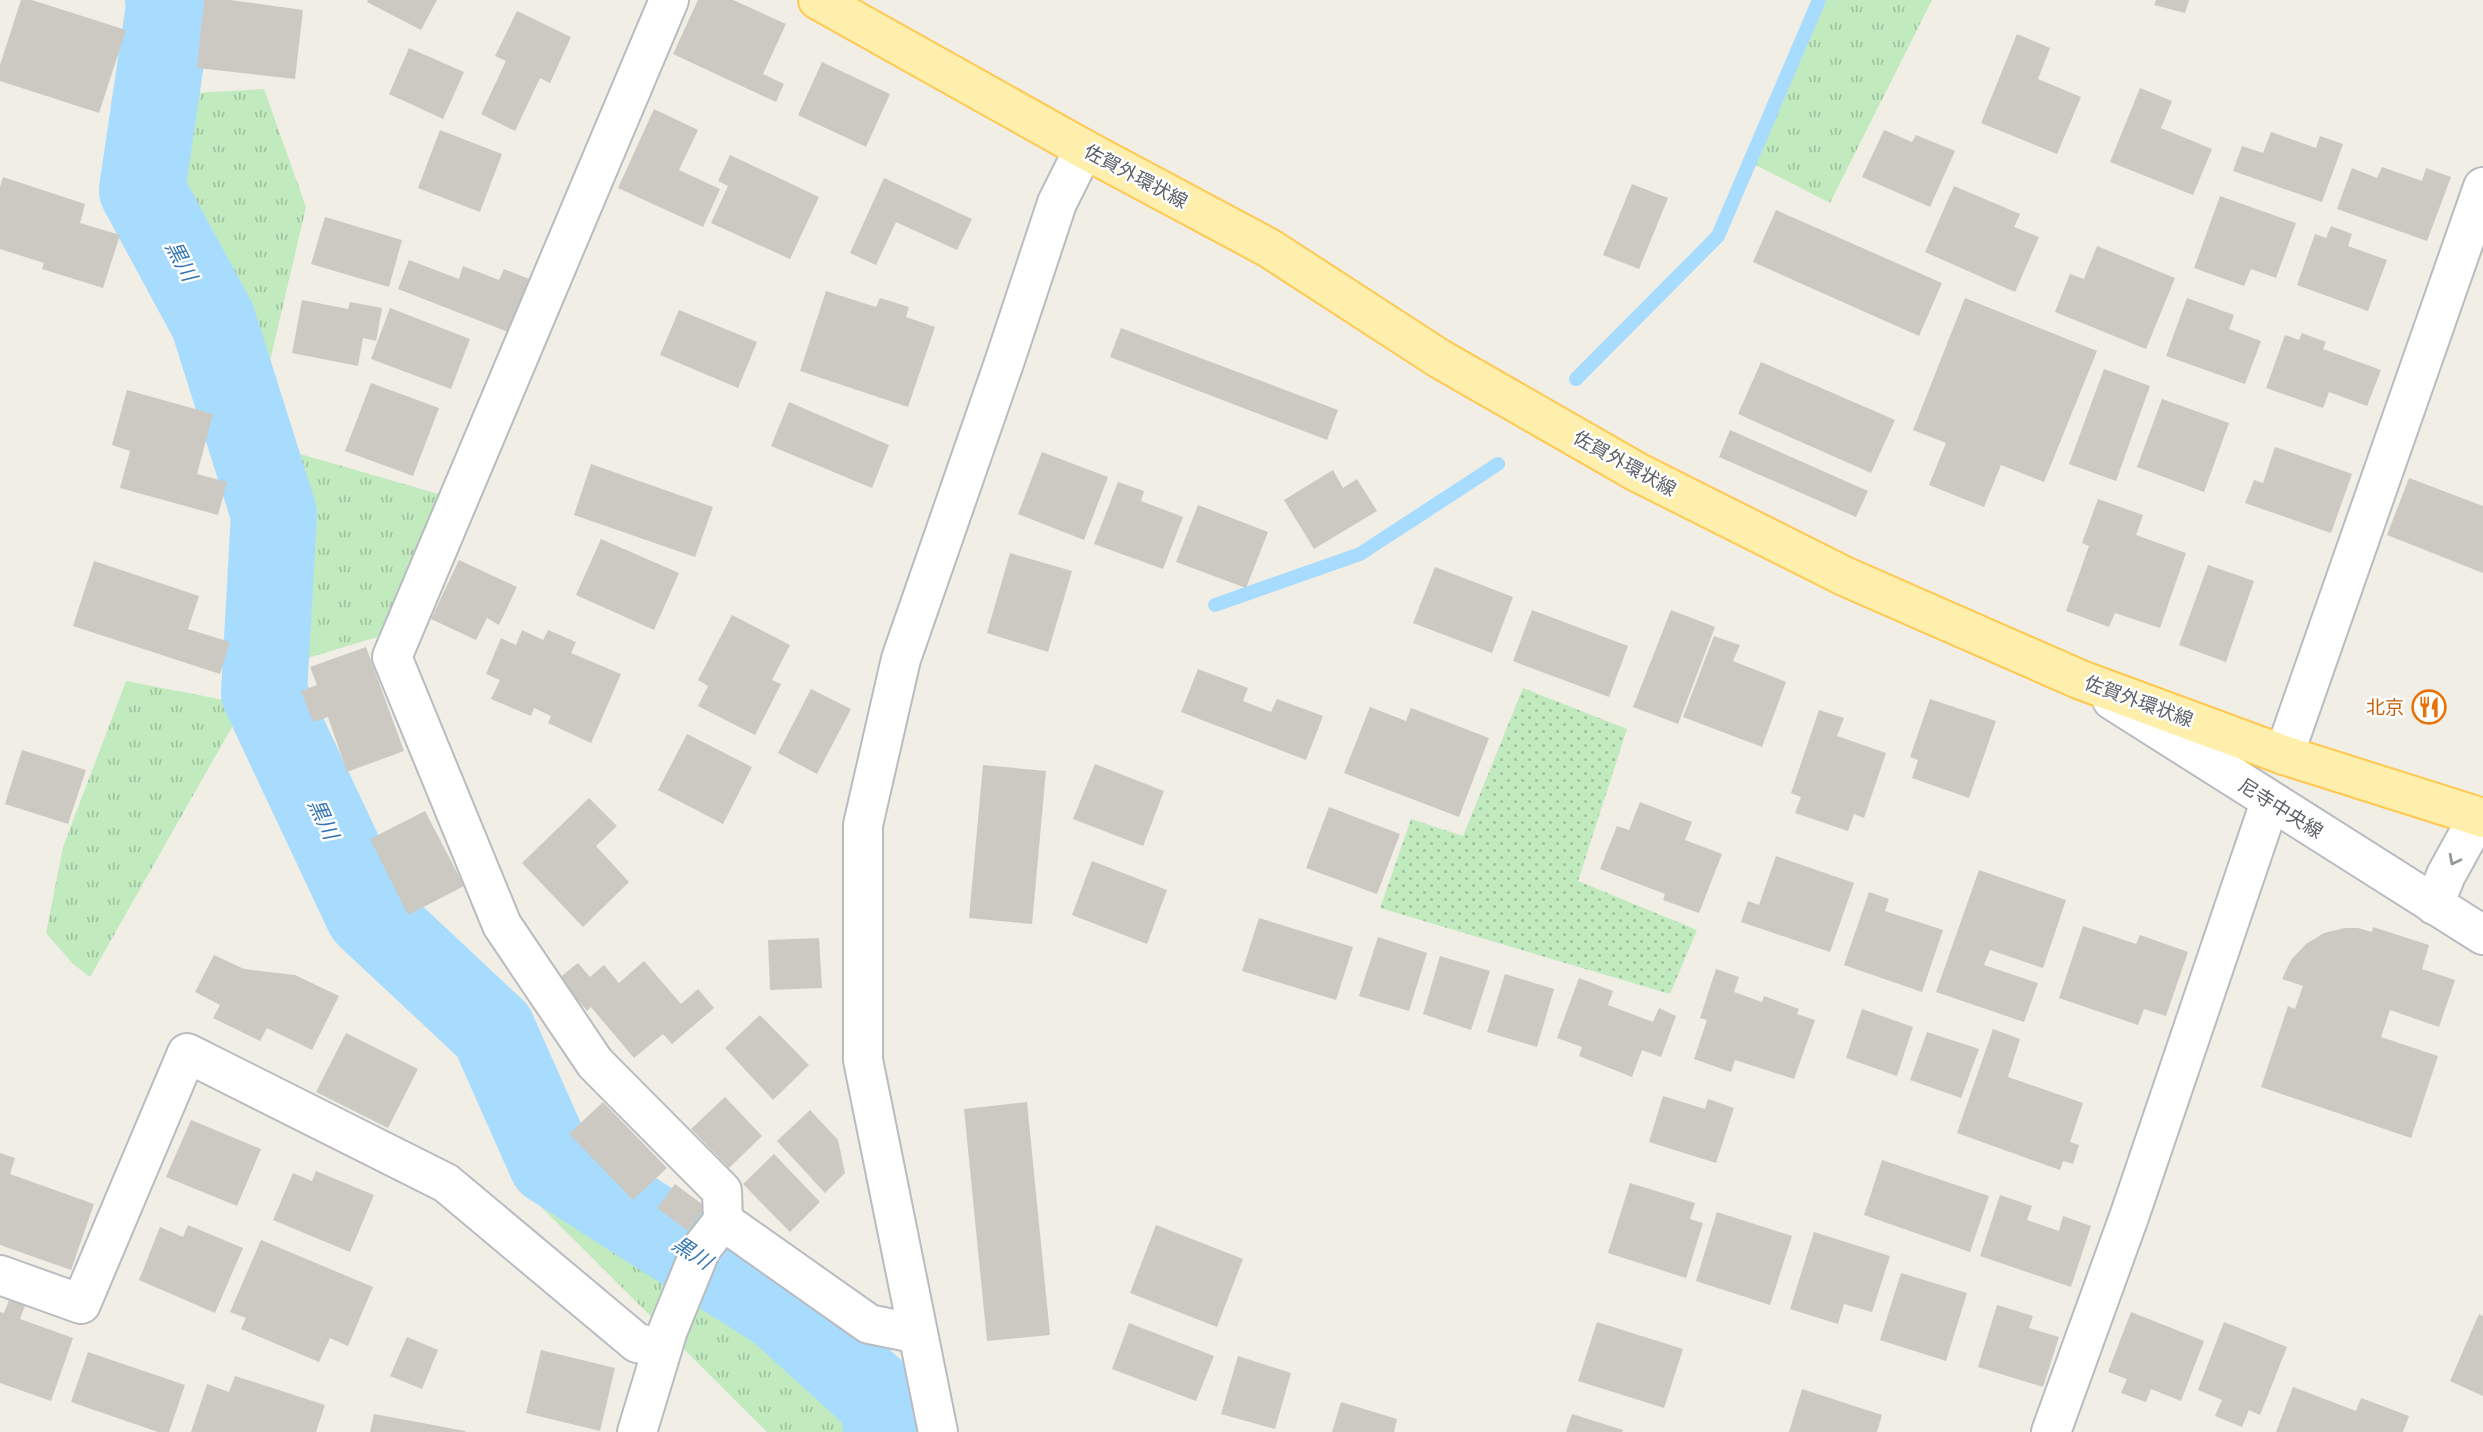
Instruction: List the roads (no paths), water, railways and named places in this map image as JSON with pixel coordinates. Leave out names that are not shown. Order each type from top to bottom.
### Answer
[{"type":"main road","name":"佐賀外環状線","points":[[818,0],[1084,149],[1269,248],[1440,359],[1637,472],[1844,576],[2081,680],[2284,755],[2481,817]]},
{"type":"street","points":[[637,1432],[665,1339],[701,1249],[723,1222],[722,1191],[595,1063],[502,925],[392,657],[669,0]]},
{"type":"street","points":[[938,1432],[863,1060],[863,825],[901,659],[1057,204],[1084,149]]},
{"type":"street","points":[[2284,755],[2483,187]]},
{"type":"street","name":"尼寺中央線","points":[[2081,680],[2483,935]]},
{"type":"street","points":[[2051,1432],[2129,1217],[2270,802]]},
{"type":"street","points":[[2434,905],[2446,875],[2481,817]]},
{"type":"street","points":[[0,1275],[81,1304],[187,1054],[446,1184],[637,1343],[665,1339]]},
{"type":"street","points":[[723,1222],[869,1324],[918,1334]]},
{"type":"waterway","name":"黒川","points":[[168,0],[142,190],[213,321],[274,514],[264,693],[368,914],[493,1031],[551,1162],[781,1309],[881,1400],[887,1432]]},
{"type":"waterway","points":[[1576,379],[1718,236],[1819,0]]},
{"type":"waterway","points":[[1215,605],[1360,554],[1498,464]]},
{"type":"place","name":"北京","points":[[2429,707]]}]
